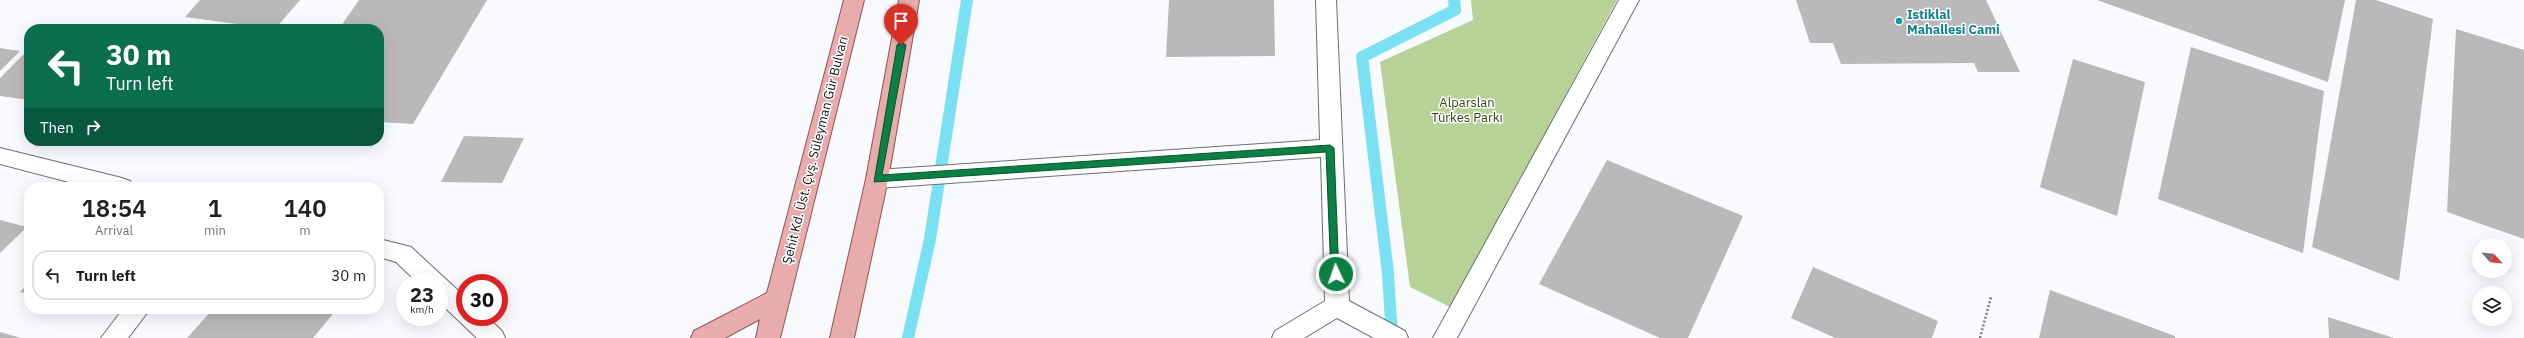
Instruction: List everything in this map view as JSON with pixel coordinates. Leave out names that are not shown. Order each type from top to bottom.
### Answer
[{"type":"main road","name":"Şehit Kd. Üst. Çvş. Süleyman Gür Bulvarı","points":[[768,338],[854,0]]},
{"type":"main road","points":[[842,338],[877,179],[910,0]]},
{"type":"main road","points":[[703,338],[777,299]]},
{"type":"street","points":[[1326,0],[1330,148],[1337,306]]},
{"type":"street","points":[[1445,338],[1629,0]]},
{"type":"street","points":[[877,179],[1330,148]]},
{"type":"street","points":[[0,156],[102,182]]},
{"type":"street","points":[[384,249],[403,254],[424,274]]},
{"type":"street","points":[[448,296],[456,303]]},
{"type":"street","points":[[1337,306],[1390,335]]},
{"type":"street","points":[[1284,338],[1337,306]]},
{"type":"street","points":[[113,338],[134,314]]},
{"type":"street","points":[[480,326],[493,338]]},
{"type":"path","points":[[1980,338],[1990,297]]},
{"type":"green space","name":"Alparslan Türkes Parkı","points":[[1471,0],[1617,0],[1450,307],[1410,287],[1380,62],[1473,20]]},
{"type":"building","points":[[200,0],[300,0],[279,24],[238,24],[185,17]]},
{"type":"building","points":[[359,0],[487,0],[413,124],[384,122],[384,24],[342,24]]},
{"type":"building","points":[[1169,0],[1274,0],[1275,56],[1166,57]]},
{"type":"building","name":"Istiklal Mahallesi Cami","points":[[1796,0],[1986,0],[2020,72],[1978,72],[1974,63],[1841,64],[1833,43],[1810,43]]},
{"type":"building","points":[[2097,0],[2345,0],[2328,82]]},
{"type":"building","points":[[2356,0],[2376,0],[2433,19],[2399,281],[2312,247]]},
{"type":"building","points":[[2456,29],[2524,50],[2524,239],[2447,212]]},
{"type":"building","points":[[2191,47],[2324,91],[2303,253],[2158,199]]},
{"type":"building","points":[[0,48],[20,51],[0,71]]},
{"type":"building","points":[[24,54],[24,99],[0,96],[0,78]]},
{"type":"building","points":[[2073,59],[2145,82],[2117,216],[2040,187]]},
{"type":"building","points":[[464,136],[524,138],[502,183],[441,182]]},
{"type":"building","points":[[1607,160],[1743,216],[1688,338],[1660,338],[1539,284]]},
{"type":"building","points":[[0,220],[24,226],[24,230],[0,253]]},
{"type":"building","points":[[1813,267],[1938,321],[1932,338],[1835,338],[1791,318]]},
{"type":"building","points":[[24,288],[24,293],[20,292]]},
{"type":"building","points":[[2050,290],[2175,336],[2175,338],[2039,338]]},
{"type":"building","points":[[209,314],[333,314],[313,338],[187,338]]},
{"type":"building","points":[[2328,317],[2394,338],[2329,338]]},
{"type":"building","points":[[0,332],[21,338],[0,338]]},
{"type":"waterway","points":[[908,338],[930,239],[967,0]]},
{"type":"waterway","points":[[1392,338],[1388,273],[1362,57],[1455,10],[1454,0]]},
{"type":"place","name":"Istiklal Mahallesi Cami","points":[[1899,21]]},
{"type":"route","points":[[901,45],[877,179],[1330,148],[1336,274]]}]
